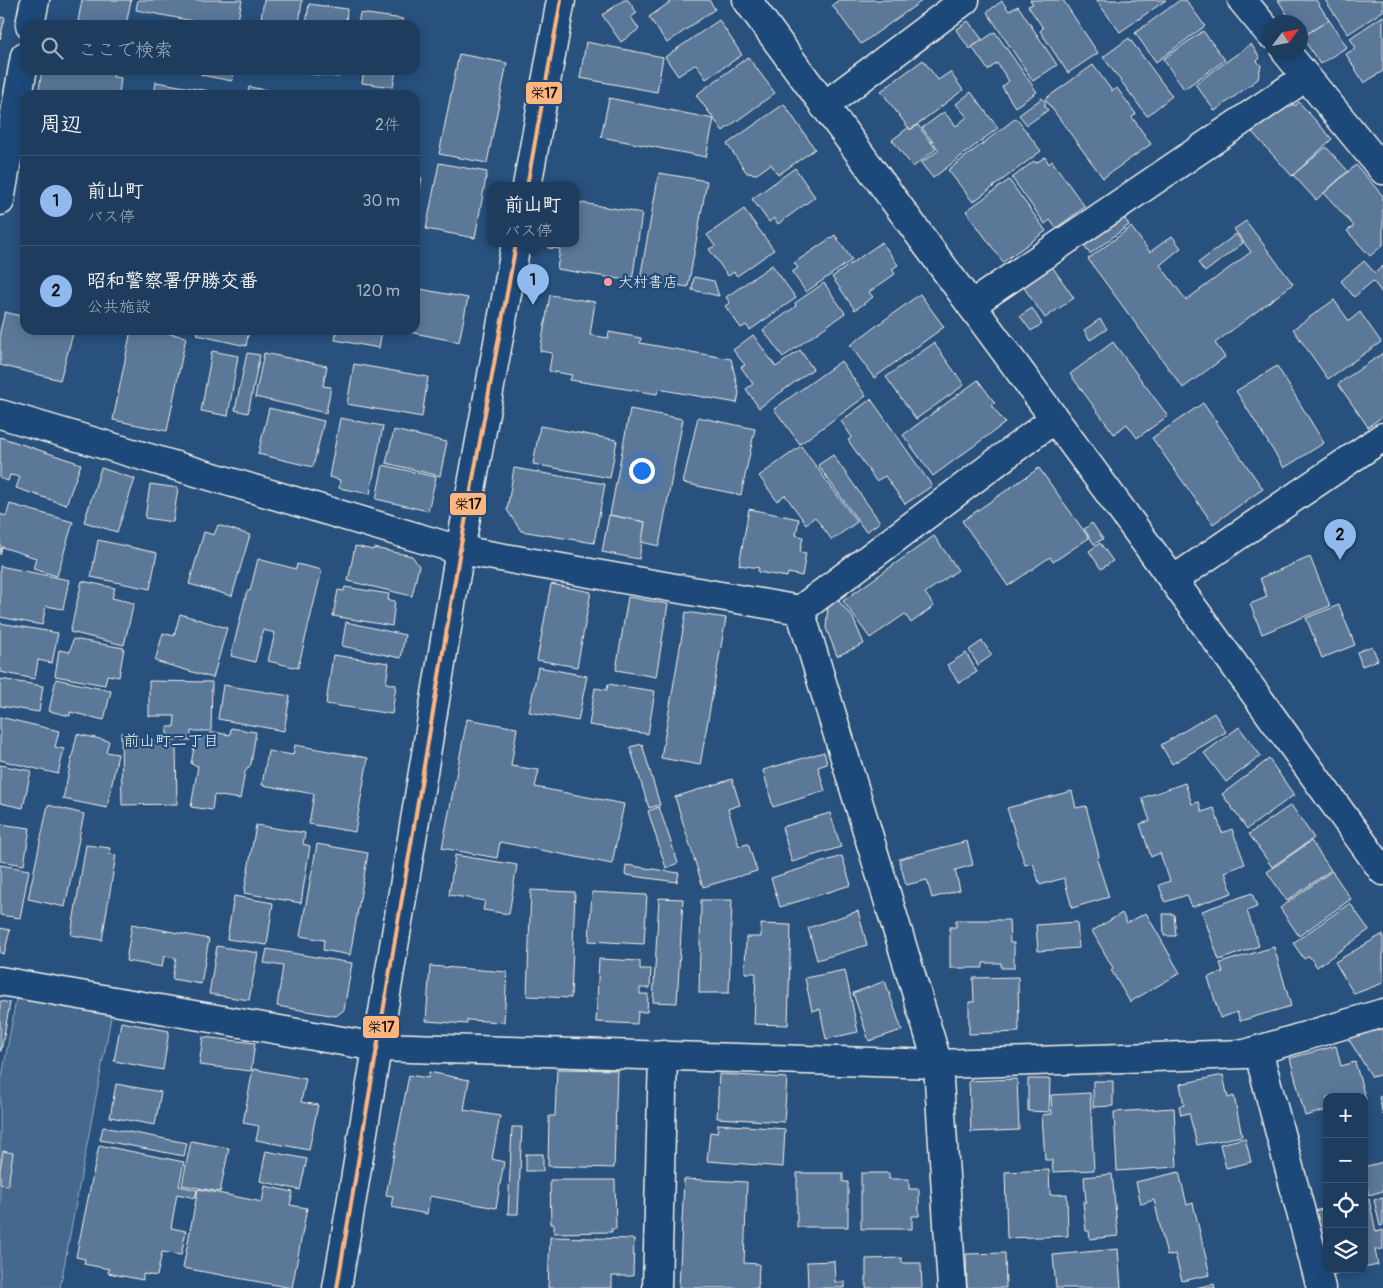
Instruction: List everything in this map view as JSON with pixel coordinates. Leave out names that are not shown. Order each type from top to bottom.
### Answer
[{"type":"street","points":[[31,20],[35,0]]},
{"type":"street","points":[[528,182],[561,0]]},
{"type":"street","points":[[747,0],[1383,871]]},
{"type":"street","points":[[824,106],[965,0]]},
{"type":"street","points":[[1242,0],[1263,26]]},
{"type":"street","points":[[1292,60],[1383,170]]},
{"type":"street","points":[[0,201],[22,75]]},
{"type":"street","points":[[971,305],[1306,77]]},
{"type":"street","points":[[337,1288],[460,550],[515,247]]},
{"type":"street","points":[[0,414],[460,550],[800,610],[1054,419]]},
{"type":"street","points":[[1172,580],[1383,437]]},
{"type":"street","points":[[800,610],[938,1064],[952,1288]]},
{"type":"street","points":[[0,981],[376,1047],[938,1064],[1245,1054],[1383,1013]]},
{"type":"street","points":[[1258,1050],[1321,1288]]},
{"type":"street","points":[[658,1288],[663,1055]]},
{"type":"shaded area","points":[[18,989],[112,1012],[60,1288],[0,1288],[0,1088]]},
{"type":"building","points":[[82,0],[131,0],[127,20],[78,20]]},
{"type":"building","points":[[138,0],[242,0],[238,20],[188,20],[136,10]]},
{"type":"building","points":[[264,0],[302,0],[300,20],[261,20]]},
{"type":"building","points":[[624,0],[628,0],[637,13],[631,17],[639,29],[621,42],[602,15]]},
{"type":"building","points":[[673,0],[709,0],[715,9],[667,43],[649,17]]},
{"type":"building","points":[[839,0],[923,0],[861,44],[832,5]]},
{"type":"building","points":[[1030,0],[1063,0],[1098,53],[1068,73],[1040,31],[1043,28],[1028,6],[1033,4]]},
{"type":"building","points":[[1096,0],[1166,0],[1120,32]]},
{"type":"building","points":[[1180,0],[1186,0],[1205,26],[1156,62],[1135,33]]},
{"type":"building","points":[[1278,0],[1316,0],[1329,20],[1308,33],[1308,15],[1288,15]]},
{"type":"building","points":[[1325,0],[1383,0],[1383,11],[1348,34]]},
{"type":"building","points":[[1002,1],[1009,11],[1018,6],[1057,65],[1033,81],[987,12]]},
{"type":"building","points":[[309,4],[347,9],[346,20],[307,20]]},
{"type":"building","points":[[360,13],[403,19],[403,20],[359,20]]},
{"type":"building","points":[[1383,16],[1383,71],[1364,83],[1346,54],[1356,48],[1350,38]]},
{"type":"building","points":[[0,17],[5,18],[0,39]]},
{"type":"building","points":[[719,20],[742,55],[706,79],[696,64],[678,76],[665,57]]},
{"type":"building","points":[[1329,20],[1347,47],[1320,64],[1308,46],[1308,33]]},
{"type":"building","points":[[968,21],[982,39],[970,49],[956,30]]},
{"type":"building","points":[[1203,31],[1225,60],[1184,89],[1163,59]]},
{"type":"building","points":[[995,32],[1037,92],[1015,107],[1002,87],[1009,81],[997,63],[988,70],[972,47]]},
{"type":"building","points":[[1129,38],[1172,96],[1147,116],[1103,57]]},
{"type":"building","points":[[586,42],[663,57],[657,92],[580,78]]},
{"type":"building","points":[[1251,44],[1260,58],[1257,61],[1261,65],[1258,79],[1215,111],[1195,84]]},
{"type":"building","points":[[459,54],[507,63],[487,163],[439,154]]},
{"type":"building","points":[[748,57],[775,93],[723,131],[696,95]]},
{"type":"building","points":[[923,60],[938,80],[950,72],[963,90],[910,130],[881,91]]},
{"type":"building","points":[[1093,65],[1112,91],[1117,88],[1136,114],[1132,117],[1151,144],[1103,178],[1045,99]]},
{"type":"building","points":[[41,75],[113,75],[113,77],[121,78],[120,90],[39,90]]},
{"type":"building","points":[[201,75],[233,75],[232,81]]},
{"type":"building","points":[[320,75],[339,75],[339,77]]},
{"type":"building","points":[[363,75],[395,75],[393,87],[362,83]]},
{"type":"building","points":[[156,82],[203,90],[155,90]]},
{"type":"building","points":[[249,87],[267,90],[248,90]]},
{"type":"building","points":[[971,92],[998,128],[933,178],[921,163],[939,150],[922,128],[944,112],[956,126],[967,117],[956,104]]},
{"type":"building","points":[[609,98],[714,119],[706,157],[601,137]]},
{"type":"building","points":[[1042,98],[1048,110],[1027,125],[1019,115]]},
{"type":"building","points":[[1288,99],[1295,106],[1299,102],[1332,139],[1292,176],[1252,132]]},
{"type":"building","points":[[784,104],[815,149],[778,175],[771,164],[757,174],[747,173],[727,144]]},
{"type":"building","points":[[1016,118],[1041,151],[973,202],[948,170]]},
{"type":"building","points":[[918,125],[936,149],[913,167],[892,140],[909,127],[910,130]]},
{"type":"building","points":[[1326,147],[1348,171],[1316,200],[1293,175]]},
{"type":"building","points":[[1045,157],[1049,164],[1052,161],[1085,207],[1056,228],[1050,220],[1045,224],[1012,178],[1034,161],[1036,163]]},
{"type":"building","points":[[439,163],[487,172],[475,238],[426,229]]},
{"type":"building","points":[[1356,165],[1383,196],[1383,245],[1370,256],[1347,231],[1354,226],[1324,193]]},
{"type":"building","points":[[795,168],[815,197],[778,224],[774,218],[769,222],[752,199]]},
{"type":"building","points":[[659,173],[707,181],[688,287],[640,279]]},
{"type":"building","points":[[1009,180],[1046,231],[1003,262],[966,211]]},
{"type":"building","points":[[579,202],[642,213],[632,281],[557,269],[560,249],[548,248],[579,247]]},
{"type":"building","points":[[744,209],[774,250],[737,276],[734,272],[728,276],[709,249],[715,246],[707,235]]},
{"type":"building","points":[[1123,216],[1129,225],[1090,254],[1083,245]]},
{"type":"building","points":[[1246,221],[1293,284],[1215,343],[1225,357],[1183,388],[1088,259],[1131,227],[1150,252],[1172,236],[1181,248],[1160,265],[1186,300],[1251,252],[1234,229]]},
{"type":"building","points":[[1236,234],[1243,243],[1205,272],[1198,263]]},
{"type":"building","points":[[835,235],[852,260],[806,292],[792,272],[798,268],[794,263]]},
{"type":"building","points":[[882,242],[898,265],[892,269],[895,274],[869,292],[873,297],[855,310],[832,277]]},
{"type":"building","points":[[1364,261],[1375,273],[1383,266],[1383,294],[1373,281],[1354,297],[1341,281]]},
{"type":"building","points":[[772,265],[796,298],[750,330],[746,325],[741,328],[725,306],[730,303],[726,297]]},
{"type":"building","points":[[1051,265],[1074,298],[1045,318],[1022,285]]},
{"type":"building","points":[[694,277],[714,281],[719,296],[692,290]]},
{"type":"building","points":[[824,283],[845,313],[783,357],[763,330],[796,306],[795,303]]},
{"type":"building","points":[[420,289],[468,298],[459,342],[420,334]]},
{"type":"building","points":[[920,294],[944,327],[874,378],[850,345]]},
{"type":"building","points":[[550,295],[595,302],[590,335],[608,338],[609,332],[641,338],[640,343],[731,359],[739,393],[737,403],[658,389],[657,394],[570,380],[572,375],[549,371],[552,353],[540,351]]},
{"type":"building","points":[[1334,300],[1349,321],[1360,312],[1381,342],[1328,379],[1293,329]]},
{"type":"building","points":[[1032,308],[1042,324],[1031,331],[1020,316]]},
{"type":"building","points":[[5,312],[20,316],[20,335],[73,335],[60,380],[0,365],[0,331]]},
{"type":"building","points":[[1100,319],[1107,329],[1090,340],[1084,330]]},
{"type":"building","points":[[130,335],[176,335],[186,337],[167,431],[113,420]]},
{"type":"building","points":[[197,335],[248,335],[246,346]]},
{"type":"building","points":[[336,335],[381,335],[379,348],[335,340]]},
{"type":"building","points":[[753,335],[776,367],[800,350],[813,369],[759,408],[746,389],[753,384],[741,367],[745,365],[733,350]]},
{"type":"building","points":[[1113,342],[1168,416],[1137,438],[1127,424],[1114,434],[1070,374]]},
{"type":"building","points":[[934,343],[964,385],[916,419],[886,377]]},
{"type":"building","points":[[212,351],[238,356],[228,416],[201,411]]},
{"type":"building","points":[[247,353],[260,355],[248,413],[235,410]]},
{"type":"building","points":[[264,353],[327,366],[323,386],[331,387],[326,413],[255,397]]},
{"type":"building","points":[[1383,353],[1383,416],[1368,427],[1338,384]]},
{"type":"building","points":[[841,361],[866,396],[800,444],[774,409]]},
{"type":"building","points":[[354,364],[428,377],[422,417],[347,404]]},
{"type":"building","points":[[1277,366],[1324,443],[1284,468],[1236,391]]},
{"type":"building","points":[[978,380],[995,403],[991,405],[1005,423],[933,476],[903,435]]},
{"type":"building","points":[[871,399],[932,486],[905,504],[885,476],[876,481],[848,440],[852,437],[841,421]]},
{"type":"building","points":[[1203,403],[1263,489],[1213,524],[1152,438]]},
{"type":"building","points":[[269,408],[324,421],[313,467],[258,454]]},
{"type":"building","points":[[630,409],[683,419],[659,546],[641,542],[645,522],[610,515]]},
{"type":"building","points":[[698,417],[755,429],[741,495],[683,483]]},
{"type":"building","points":[[340,418],[383,426],[370,494],[339,488],[340,480],[329,477]]},
{"type":"building","points":[[540,426],[617,440],[610,478],[533,464]]},
{"type":"building","points":[[394,430],[447,442],[440,476],[386,463]]},
{"type":"building","points":[[0,437],[81,464],[66,505],[16,488],[20,477],[10,475],[8,481],[0,478]]},
{"type":"building","points":[[801,446],[857,522],[832,540],[815,517],[806,524],[785,495],[777,501],[759,476]]},
{"type":"building","points":[[833,455],[880,522],[866,532],[818,465]]},
{"type":"building","points":[[383,465],[436,477],[428,511],[376,499]]},
{"type":"building","points":[[101,468],[135,479],[117,532],[84,522]]},
{"type":"building","points":[[514,468],[605,484],[594,543],[521,531],[507,510]]},
{"type":"building","points":[[1039,468],[1089,538],[1053,562],[1050,557],[1008,586],[962,521]]},
{"type":"building","points":[[150,484],[178,488],[173,522],[145,518]]},
{"type":"building","points":[[10,504],[73,522],[57,576],[33,569],[36,558],[2,547],[0,555],[0,514],[6,516]]},
{"type":"building","points":[[749,509],[799,519],[796,535],[803,537],[800,552],[806,553],[802,576],[788,573],[787,577],[758,572],[759,568],[739,565]]},
{"type":"building","points":[[609,515],[645,522],[639,559],[602,552]]},
{"type":"building","points":[[1092,523],[1103,539],[1094,544],[1084,529]]},
{"type":"building","points":[[218,525],[250,535],[232,596],[189,584],[204,532],[214,535]]},
{"type":"building","points":[[934,536],[958,570],[925,593],[934,606],[911,623],[905,614],[870,638],[843,601]]},
{"type":"building","points":[[98,540],[157,553],[150,589],[91,577]]},
{"type":"building","points":[[1100,543],[1113,561],[1101,569],[1089,551]]},
{"type":"building","points":[[355,546],[412,556],[419,566],[412,596],[348,581]]},
{"type":"building","points":[[1310,557],[1330,606],[1262,634],[1250,604],[1267,597],[1260,578]]},
{"type":"building","points":[[258,559],[296,569],[297,564],[322,570],[298,668],[268,661],[275,633],[263,630],[255,662],[231,656],[247,591],[250,591]]},
{"type":"building","points":[[0,566],[69,580],[63,609],[46,606],[42,625],[0,617]]},
{"type":"building","points":[[82,581],[115,588],[112,598],[134,603],[124,645],[70,632]]},
{"type":"building","points":[[551,584],[591,592],[577,667],[537,660]]},
{"type":"building","points":[[345,587],[389,594],[388,600],[395,601],[392,626],[333,616],[338,590],[344,591]]},
{"type":"building","points":[[628,597],[668,604],[656,677],[616,670]]},
{"type":"building","points":[[838,600],[853,618],[864,644],[837,656],[826,628],[828,605]]},
{"type":"building","points":[[1339,605],[1355,645],[1322,658],[1306,618]]},
{"type":"building","points":[[686,612],[726,618],[700,765],[661,758]]},
{"type":"building","points":[[180,614],[227,628],[213,678],[155,661],[163,633],[174,636]]},
{"type":"building","points":[[346,622],[405,635],[401,658],[342,646]]},
{"type":"building","points":[[0,623],[58,633],[52,663],[38,660],[35,679],[0,672]]},
{"type":"building","points":[[73,639],[124,648],[119,677],[107,675],[105,685],[55,676],[59,650],[70,652]]},
{"type":"building","points":[[982,641],[992,655],[978,665],[969,650]]},
{"type":"building","points":[[1372,646],[1378,660],[1362,666],[1357,652]]},
{"type":"building","points":[[966,653],[977,672],[959,683],[947,665]]},
{"type":"building","points":[[333,655],[389,663],[386,683],[396,685],[392,714],[326,704]]},
{"type":"building","points":[[538,667],[587,676],[578,721],[529,712]]},
{"type":"building","points":[[0,679],[43,686],[39,712],[0,706]]},
{"type":"building","points":[[56,679],[111,691],[104,720],[70,712],[70,716],[49,711]]},
{"type":"building","points":[[149,681],[212,682],[211,731],[191,731],[191,740],[167,740],[167,727],[174,727],[175,716],[149,716]]},
{"type":"building","points":[[608,684],[655,691],[648,734],[589,725],[595,688],[607,690]]},
{"type":"building","points":[[223,685],[290,696],[284,731],[218,719]]},
{"type":"building","points":[[1214,713],[1226,732],[1172,764],[1161,745]]},
{"type":"building","points":[[0,717],[59,731],[55,747],[64,749],[58,774],[0,760]]},
{"type":"building","points":[[467,719],[517,728],[511,766],[539,770],[535,787],[624,804],[612,864],[500,842],[497,858],[442,848]]},
{"type":"building","points":[[1239,727],[1261,756],[1226,782],[1204,753]]},
{"type":"building","points":[[231,728],[256,732],[251,764],[245,772],[240,799],[214,795],[212,810],[191,807],[198,766],[191,764],[195,742],[213,732],[230,735]]},
{"type":"building","points":[[121,733],[176,746],[177,804],[122,805]]},
{"type":"building","points":[[77,734],[109,741],[106,752],[118,754],[107,808],[63,799]]},
{"type":"building","points":[[642,744],[660,805],[649,808],[630,747]]},
{"type":"building","points":[[295,745],[368,758],[355,832],[309,824],[314,794],[262,785],[268,751],[293,755]]},
{"type":"building","points":[[824,752],[827,764],[818,767],[825,791],[773,807],[763,770]]},
{"type":"building","points":[[1269,759],[1294,795],[1247,829],[1222,794]]},
{"type":"building","points":[[0,765],[31,771],[23,808],[0,803]]},
{"type":"building","points":[[732,779],[740,805],[728,809],[739,846],[748,844],[757,871],[703,887],[675,797]]},
{"type":"building","points":[[1185,783],[1192,804],[1199,802],[1202,812],[1214,808],[1222,833],[1232,829],[1245,864],[1225,872],[1232,893],[1192,907],[1187,895],[1165,902],[1159,885],[1170,881],[1160,853],[1151,857],[1140,824],[1150,821],[1142,798]]},
{"type":"building","points":[[1072,791],[1076,808],[1086,806],[1099,856],[1097,860],[1109,897],[1072,908],[1064,878],[1040,885],[1033,863],[1025,865],[1007,808]]},
{"type":"building","points":[[48,805],[84,814],[65,907],[28,899]]},
{"type":"building","points":[[1291,805],[1314,838],[1272,867],[1249,834]]},
{"type":"building","points":[[659,807],[678,863],[666,868],[648,811]]},
{"type":"building","points":[[830,813],[841,847],[792,862],[782,827]]},
{"type":"building","points":[[0,824],[30,828],[24,865],[0,861]]},
{"type":"building","points":[[256,825],[305,833],[303,844],[310,846],[301,903],[244,893]]},
{"type":"building","points":[[967,841],[973,865],[955,870],[960,890],[932,898],[927,880],[906,885],[899,859]]},
{"type":"building","points":[[1311,841],[1331,870],[1287,901],[1267,872]]},
{"type":"building","points":[[317,844],[368,853],[350,955],[323,950],[324,940],[300,936]]},
{"type":"building","points":[[86,845],[110,848],[109,854],[116,855],[102,940],[71,935]]},
{"type":"building","points":[[455,855],[517,865],[509,914],[483,910],[485,901],[449,895]]},
{"type":"building","points":[[842,856],[851,885],[780,907],[771,878]]},
{"type":"building","points":[[0,865],[29,870],[20,918],[0,915]]},
{"type":"building","points":[[626,865],[679,873],[677,882],[625,875]]},
{"type":"building","points":[[1332,871],[1351,899],[1299,936],[1280,908]]},
{"type":"building","points":[[531,890],[575,892],[571,998],[527,996]]},
{"type":"building","points":[[592,892],[647,895],[644,944],[589,941]]},
{"type":"building","points":[[1252,893],[1257,907],[1247,911],[1259,946],[1219,960],[1202,911]]},
{"type":"building","points":[[234,896],[273,903],[267,945],[227,939]]},
{"type":"building","points":[[659,898],[683,899],[677,1003],[653,1002]]},
{"type":"building","points":[[701,900],[732,900],[729,993],[699,993]]},
{"type":"building","points":[[1350,903],[1369,930],[1317,967],[1309,956],[1304,959],[1293,943]]},
{"type":"building","points":[[858,911],[867,945],[817,960],[808,928]]},
{"type":"building","points":[[1122,913],[1127,923],[1146,913],[1180,973],[1130,1002],[1111,970],[1113,968],[1092,931]]},
{"type":"building","points":[[1163,914],[1174,914],[1176,936],[1164,936]]},
{"type":"building","points":[[956,920],[1009,920],[1010,943],[1014,943],[1014,968],[1001,968],[1001,963],[983,963],[983,968],[950,968],[950,927],[956,927]]},
{"type":"building","points":[[1077,922],[1079,948],[1038,951],[1036,925]]},
{"type":"building","points":[[132,924],[209,939],[201,984],[172,979],[176,958],[164,956],[162,967],[126,961]]},
{"type":"building","points":[[761,924],[791,925],[788,1025],[754,1024],[756,973],[745,973],[746,937],[761,937]]},
{"type":"building","points":[[0,928],[10,930],[4,954],[0,953]]},
{"type":"building","points":[[1383,934],[1383,983],[1354,994],[1335,962]]},
{"type":"building","points":[[217,946],[258,953],[249,1000],[209,994]]},
{"type":"building","points":[[1274,947],[1291,1006],[1240,1021],[1237,1012],[1220,1018],[1208,977],[1223,972],[1220,963]]},
{"type":"building","points":[[267,949],[352,963],[344,1010],[336,1016],[277,1006],[283,966],[264,963]]},
{"type":"building","points":[[599,959],[640,961],[640,969],[651,969],[650,988],[640,988],[640,994],[648,994],[647,1012],[638,1012],[637,1024],[596,1022]]},
{"type":"building","points":[[430,966],[507,972],[504,1022],[467,1020],[467,1024],[426,1021]]},
{"type":"building","points":[[845,970],[858,1032],[826,1039],[820,1009],[812,1011],[805,978]]},
{"type":"building","points":[[1018,977],[1019,1032],[969,1034],[969,1002],[974,1002],[973,978]]},
{"type":"building","points":[[885,981],[902,1030],[869,1041],[853,993]]},
{"type":"building","points":[[0,1001],[10,1003],[1,1051],[0,1051]]},
{"type":"building","points":[[121,1022],[169,1031],[163,1070],[114,1061]]},
{"type":"building","points":[[1383,1027],[1383,1074],[1372,1077],[1348,1038]]},
{"type":"building","points":[[203,1037],[255,1043],[251,1071],[199,1065]]},
{"type":"building","points":[[1336,1046],[1341,1066],[1355,1062],[1364,1093],[1323,1093],[1323,1111],[1305,1116],[1290,1058]]},
{"type":"building","points":[[253,1069],[306,1079],[301,1102],[318,1105],[309,1150],[256,1140],[259,1126],[243,1123]]},
{"type":"building","points":[[557,1069],[617,1070],[614,1168],[548,1166],[549,1116],[555,1116]]},
{"type":"building","points":[[429,1072],[469,1080],[464,1110],[500,1116],[492,1159],[504,1162],[496,1208],[430,1196],[427,1214],[391,1207],[393,1196],[386,1195],[409,1075],[428,1078]]},
{"type":"building","points":[[719,1074],[787,1078],[784,1122],[717,1118]]},
{"type":"building","points":[[1223,1075],[1228,1098],[1234,1096],[1242,1136],[1197,1145],[1189,1113],[1181,1115],[1179,1106],[1184,1105],[1180,1084]]},
{"type":"building","points":[[1017,1079],[1019,1130],[971,1132],[969,1081]]},
{"type":"building","points":[[1028,1079],[1050,1079],[1049,1112],[1028,1111]]},
{"type":"building","points":[[1093,1081],[1113,1081],[1113,1106],[1093,1107]]},
{"type":"building","points":[[116,1084],[161,1092],[155,1125],[110,1117]]},
{"type":"building","points":[[1090,1093],[1094,1170],[1053,1172],[1052,1160],[1045,1160],[1042,1115],[1052,1114],[1051,1095]]},
{"type":"building","points":[[1383,1096],[1383,1115],[1379,1097]]},
{"type":"building","points":[[1174,1108],[1177,1167],[1117,1171],[1114,1112]]},
{"type":"building","points":[[718,1124],[785,1129],[783,1167],[707,1161],[710,1132],[717,1133]]},
{"type":"building","points":[[103,1127],[187,1143],[184,1156],[100,1140]]},
{"type":"building","points":[[512,1127],[522,1127],[518,1214],[508,1214]]},
{"type":"building","points":[[1245,1138],[1251,1162],[1226,1168],[1220,1144]]},
{"type":"building","points":[[191,1141],[229,1148],[220,1192],[182,1185]]},
{"type":"building","points":[[99,1145],[184,1162],[179,1186],[197,1190],[195,1198],[177,1194],[171,1228],[186,1231],[181,1255],[162,1252],[157,1276],[143,1274],[143,1280],[108,1273],[109,1269],[84,1264],[85,1259],[76,1257]]},
{"type":"building","points":[[3,1151],[13,1153],[8,1185],[0,1184]]},
{"type":"building","points":[[266,1151],[307,1159],[300,1190],[260,1181]]},
{"type":"building","points":[[526,1154],[543,1154],[543,1171],[526,1171]]},
{"type":"building","points":[[1383,1162],[1383,1191],[1369,1195],[1368,1166]]},
{"type":"building","points":[[1049,1170],[1050,1195],[1067,1194],[1068,1236],[1007,1238],[1005,1172]]},
{"type":"building","points":[[1179,1172],[1187,1205],[1193,1203],[1210,1275],[1182,1281],[1175,1254],[1167,1256],[1154,1200],[1141,1204],[1136,1182]]},
{"type":"building","points":[[797,1173],[843,1173],[843,1182],[848,1182],[848,1227],[797,1227]]},
{"type":"building","points":[[861,1173],[889,1173],[889,1179],[909,1179],[909,1189],[919,1189],[919,1216],[912,1216],[912,1229],[861,1229]]},
{"type":"building","points":[[1112,1174],[1118,1236],[1090,1239],[1089,1231],[1086,1231],[1083,1202],[1086,1202],[1084,1177]]},
{"type":"building","points":[[684,1179],[747,1182],[744,1263],[759,1264],[758,1288],[679,1288]]},
{"type":"building","points":[[550,1180],[615,1180],[616,1229],[611,1229],[612,1232],[554,1233],[554,1224],[551,1224]]},
{"type":"building","points":[[265,1186],[293,1192],[290,1205],[307,1208],[292,1288],[183,1268],[198,1189],[262,1202]]},
{"type":"building","points":[[1383,1198],[1383,1225],[1380,1226],[1374,1200]]},
{"type":"building","points":[[1368,1199],[1376,1232],[1383,1230],[1383,1249],[1375,1250],[1378,1265],[1368,1267],[1368,1228]]},
{"type":"building","points":[[1323,1209],[1323,1250],[1314,1211]]},
{"type":"building","points":[[550,1237],[634,1239],[633,1276],[612,1276],[612,1288],[548,1288]]},
{"type":"building","points":[[1118,1249],[1121,1288],[1056,1288],[1053,1255]]},
{"type":"building","points":[[1005,1253],[1006,1288],[967,1288],[966,1254]]},
{"type":"building","points":[[902,1258],[902,1263],[921,1263],[922,1288],[866,1288],[866,1259]]},
{"type":"building","points":[[834,1261],[835,1282],[845,1282],[845,1288],[808,1288],[807,1262]]},
{"type":"building","points":[[1328,1273],[1343,1273],[1329,1276]]},
{"type":"building","points":[[1214,1284],[1215,1288],[1195,1288]]},
{"type":"transit line","name":"栄17","points":[[528,182],[561,0]]},
{"type":"transit line","name":"栄17","points":[[337,1288],[460,550],[515,247]]},
{"type":"place","name":"大村書店","points":[[608,282]]},
{"type":"place","name":"前山町","points":[[533,305]]},
{"type":"place","name":"昭和警察署伊勝交番","points":[[1340,560]]},
{"type":"district","name":"前山町二丁目","points":[[171,740]]}]
